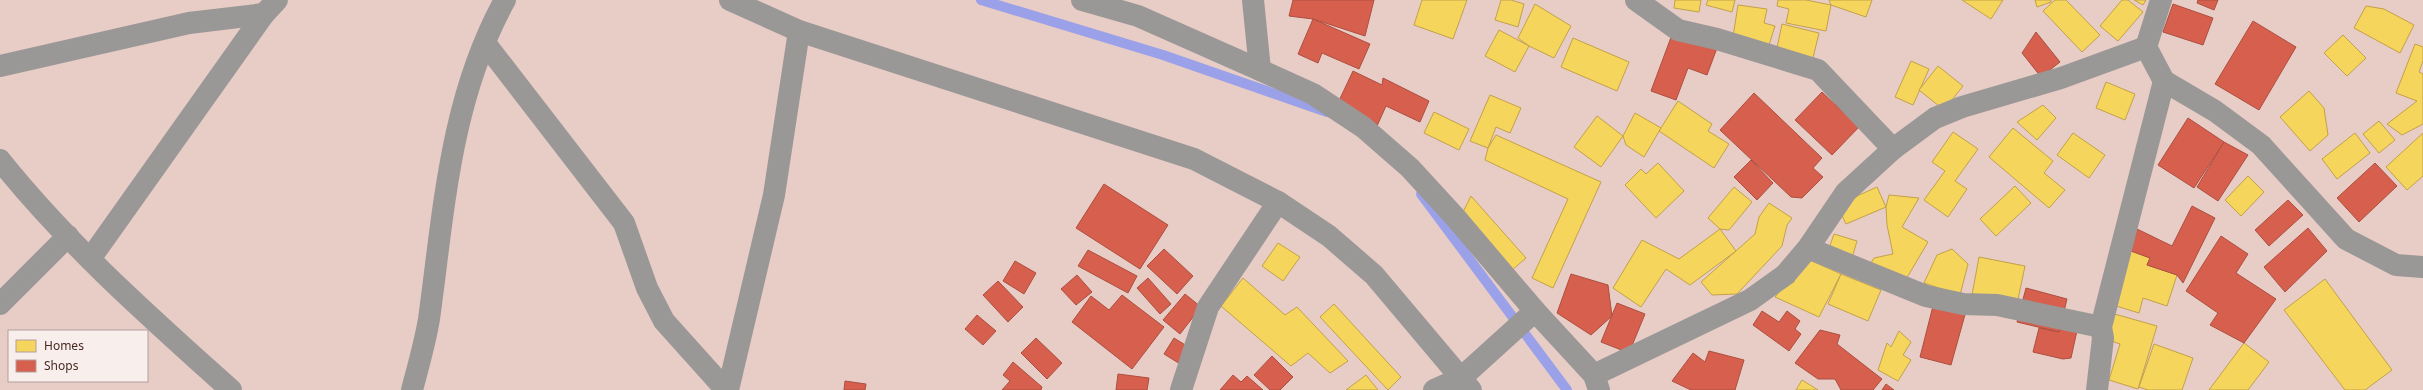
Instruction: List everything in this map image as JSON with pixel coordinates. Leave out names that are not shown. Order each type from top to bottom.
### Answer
[{"type":"street","points":[[412,390],[428,321],[449,161],[467,88],[485,43],[505,0]]},
{"type":"street","points":[[730,0],[799,31],[1194,159],[1278,202],[1329,236],[1374,275],[1466,384]]},
{"type":"street","points":[[1082,0],[1138,16],[1260,70],[1313,94],[1363,127],[1404,163],[1456,217],[1597,383],[1750,300],[1785,275],[1808,248],[1846,192],[1893,149],[1935,118],[1962,107],[2061,78],[2146,47]]},
{"type":"street","points":[[1253,0],[1260,70]]},
{"type":"street","points":[[1636,0],[1678,30],[1717,39],[1818,70],[1893,149]]},
{"type":"street","points":[[2161,0],[2146,47],[2164,81],[2215,111],[2261,145],[2346,239],[2396,265],[2423,267]]},
{"type":"street","points":[[0,66],[189,23],[271,7]]},
{"type":"street","points":[[90,259],[271,7]]},
{"type":"street","points":[[727,390],[774,195],[799,31]]},
{"type":"street","points":[[485,43],[624,223],[647,288],[664,321],[727,390]]},
{"type":"street","points":[[2097,390],[2103,338],[2101,326],[2164,81]]},
{"type":"street","points":[[0,160],[26,192],[90,259],[231,390]]},
{"type":"street","points":[[1181,390],[1208,307],[1278,202]]},
{"type":"street","points":[[0,304],[68,236]]},
{"type":"street","points":[[1808,248],[1926,296],[1963,304],[1997,305],[2101,326]]},
{"type":"street","points":[[1434,390],[1466,384],[1535,311]]},
{"type":"building: Homes","points":[[1422,0],[1467,0],[1453,39],[1414,25]]},
{"type":"building: Homes","points":[[1501,0],[1511,0],[1524,4],[1518,27],[1495,20]]},
{"type":"building: Homes","points":[[1675,0],[1701,0],[1699,12],[1674,8]]},
{"type":"building: Homes","points":[[1708,0],[1735,0],[1732,12],[1706,5]]},
{"type":"building: Homes","points":[[1778,0],[1806,0],[1831,5],[1826,31],[1786,23],[1789,9],[1777,6]]},
{"type":"building: Homes","points":[[1829,0],[1872,0],[1866,17],[1831,5]]},
{"type":"building: Homes","points":[[1962,0],[2003,0],[1991,19]]},
{"type":"building: Homes","points":[[2035,0],[2051,0],[2051,2],[2037,7]]},
{"type":"building: Homes","points":[[2055,0],[2066,0],[2100,35],[2082,52],[2043,11]]},
{"type":"building: Homes","points":[[2122,0],[2128,0],[2143,12],[2118,41],[2100,26]]},
{"type":"building: Homes","points":[[2134,0],[2146,0],[2143,5]]},
{"type":"building: Homes","points":[[1535,4],[1571,26],[1554,58],[1529,46],[1518,38]]},
{"type":"building: Homes","points":[[1738,5],[1767,9],[1764,23],[1775,26],[1768,48],[1733,37]]},
{"type":"building: Homes","points":[[2366,6],[2384,9],[2414,25],[2400,53],[2354,28]]},
{"type":"building: Homes","points":[[1782,24],[1819,33],[1812,62],[1776,53]]},
{"type":"building: Homes","points":[[1499,30],[1529,46],[1515,72],[1485,56]]},
{"type":"building: Homes","points":[[2343,35],[2366,58],[2347,76],[2324,53]]},
{"type":"building: Homes","points":[[1573,38],[1629,62],[1617,91],[1561,67]]},
{"type":"building: Homes","points":[[2415,44],[2423,47],[2423,61],[2419,72],[2423,74],[2423,124],[2402,135],[2387,124],[2417,101],[2396,93]]},
{"type":"building: Homes","points":[[1911,61],[1929,69],[1913,105],[1895,97]]},
{"type":"building: Homes","points":[[1938,66],[1963,86],[1944,110],[1919,90]]},
{"type":"building: Homes","points":[[2106,82],[2135,94],[2125,120],[2096,108]]},
{"type":"building: Homes","points":[[2309,91],[2324,108],[2328,135],[2310,151],[2280,117]]},
{"type":"building: Homes","points":[[1490,95],[1521,108],[1510,133],[1496,127],[1488,148],[1470,141]]},
{"type":"building: Homes","points":[[1678,101],[1712,124],[1708,131],[1729,144],[1714,168],[1659,131]]},
{"type":"building: Homes","points":[[2043,105],[2056,118],[2037,140],[2017,122]]},
{"type":"building: Homes","points":[[1434,112],[1469,129],[1459,150],[1424,133]]},
{"type":"building: Homes","points":[[1635,113],[1661,128],[1644,157],[1626,145],[1623,136]]},
{"type":"building: Homes","points":[[1597,116],[1623,136],[1601,167],[1574,147]]},
{"type":"building: Homes","points":[[2379,121],[2395,140],[2379,153],[2363,134]]},
{"type":"building: Homes","points":[[2013,128],[2053,161],[2044,173],[2065,190],[2049,208],[1989,157]]},
{"type":"building: Homes","points":[[1953,132],[1978,149],[1955,181],[1967,189],[1948,217],[1924,200],[1945,171],[1932,162]]},
{"type":"building: Homes","points":[[2073,133],[2105,155],[2089,178],[2057,155]]},
{"type":"building: Homes","points":[[2355,133],[2370,153],[2337,179],[2322,159]]},
{"type":"building: Homes","points":[[2423,133],[2423,176],[2407,190],[2386,167]]},
{"type":"building: Homes","points":[[1496,135],[1601,182],[1553,288],[1532,278],[1568,199],[1485,160],[1488,148]]},
{"type":"building: Homes","points":[[1658,163],[1684,191],[1656,218],[1625,185],[1641,169],[1646,174]]},
{"type":"building: Homes","points":[[2248,176],[2264,192],[2241,216],[2225,200]]},
{"type":"building: Homes","points":[[2015,186],[2031,203],[1996,236],[1980,219]]},
{"type":"building: Homes","points":[[1734,187],[1752,202],[1729,230],[1720,229],[1708,218]]},
{"type":"building: Homes","points":[[1877,187],[1886,207],[1846,224],[1837,205]]},
{"type":"building: Homes","points":[[1889,195],[1919,198],[1902,227],[1928,242],[1902,286],[1869,266],[1874,258],[1893,254],[1887,225],[1886,207]]},
{"type":"building: Homes","points":[[1471,196],[1526,258],[1511,271],[1461,216]]},
{"type":"building: Homes","points":[[1769,203],[1792,218],[1787,225],[1782,246],[1737,294],[1712,295],[1701,282],[1755,234],[1759,217]]},
{"type":"building: Homes","points":[[1720,229],[1736,251],[1690,285],[1666,269],[1641,307],[1613,288],[1642,240],[1679,259]]},
{"type":"building: Homes","points":[[1834,234],[1857,241],[1852,258],[1828,251]]},
{"type":"building: Homes","points":[[1278,243],[1300,257],[1283,281],[1262,266]]},
{"type":"building: Homes","points":[[1952,249],[1968,264],[1960,295],[1924,283],[1937,255]]},
{"type":"building: Homes","points":[[2131,251],[2150,258],[2147,265],[2177,275],[2167,306],[2143,298],[2139,313],[2113,305]]},
{"type":"building: Homes","points":[[1801,256],[1841,274],[1819,317],[1775,297],[1784,286],[1794,282]]},
{"type":"building: Homes","points":[[1979,257],[2025,266],[2017,304],[1972,295]]},
{"type":"building: Homes","points":[[1841,274],[1881,290],[1868,321],[1828,304]]},
{"type":"building: Homes","points":[[1243,278],[1285,315],[1297,307],[1348,361],[1330,373],[1308,353],[1291,366],[1221,306]]},
{"type":"building: Homes","points":[[2325,279],[2392,370],[2365,390],[2345,390],[2284,310]]},
{"type":"building: Homes","points":[[1334,304],[1401,377],[1388,390],[1320,317]]},
{"type":"building: Homes","points":[[2111,313],[2157,326],[2138,389],[2109,380],[2120,344],[2103,338]]},
{"type":"building: Homes","points":[[1899,331],[1911,342],[1903,355],[1911,360],[1898,381],[1878,370],[1887,343],[1891,347]]},
{"type":"building: Homes","points":[[2244,343],[2269,362],[2248,390],[2209,390]]},
{"type":"building: Homes","points":[[2154,344],[2193,358],[2182,390],[2148,390],[2139,387]]},
{"type":"building: Homes","points":[[1366,375],[1378,390],[1346,390]]},
{"type":"building: Homes","points":[[1802,380],[1818,390],[1796,390]]},
{"type":"building: Shops","points":[[1293,0],[1374,0],[1365,36],[1313,19],[1289,16]]},
{"type":"building: Shops","points":[[2198,0],[2218,0],[2214,10],[2197,3]]},
{"type":"building: Shops","points":[[2173,4],[2213,18],[2203,45],[2163,32]]},
{"type":"building: Shops","points":[[1313,19],[1370,44],[1359,69],[1322,53],[1318,63],[1298,54]]},
{"type":"building: Shops","points":[[2253,21],[2296,47],[2259,110],[2215,84]]},
{"type":"building: Shops","points":[[1673,32],[1717,48],[1707,75],[1688,68],[1676,100],[1651,91]]},
{"type":"building: Shops","points":[[2036,32],[2060,62],[2041,77],[2022,53]]},
{"type":"building: Shops","points":[[1353,71],[1382,85],[1383,78],[1429,101],[1420,122],[1386,106],[1377,126],[1337,105]]},
{"type":"building: Shops","points":[[1822,92],[1859,127],[1832,155],[1795,120]]},
{"type":"building: Shops","points":[[1754,93],[1822,158],[1813,168],[1823,177],[1802,198],[1791,197],[1720,130]]},
{"type":"building: Shops","points":[[2188,118],[2224,142],[2194,188],[2158,165]]},
{"type":"building: Shops","points":[[2224,142],[2248,155],[2218,201],[2197,187]]},
{"type":"building: Shops","points":[[1751,160],[1773,183],[1757,200],[1734,177]]},
{"type":"building: Shops","points":[[2375,163],[2397,186],[2359,222],[2337,198]]},
{"type":"building: Shops","points":[[1104,184],[1168,225],[1140,269],[1076,228]]},
{"type":"building: Shops","points":[[2288,200],[2303,215],[2269,246],[2255,230]]},
{"type":"building: Shops","points":[[2192,206],[2215,218],[2183,283],[2177,275],[2147,265],[2150,258],[2131,251],[2137,229],[2172,246]]},
{"type":"building: Shops","points":[[2308,228],[2327,251],[2285,292],[2264,267]]},
{"type":"building: Shops","points":[[2221,236],[2248,254],[2236,273],[2276,299],[2244,343],[2210,325],[2218,313],[2186,291]]},
{"type":"building: Shops","points":[[1164,249],[1193,276],[1177,294],[1147,266]]},
{"type":"building: Shops","points":[[1088,250],[1137,276],[1128,293],[1078,266]]},
{"type":"building: Shops","points":[[1015,261],[1036,273],[1024,294],[1003,281]]},
{"type":"building: Shops","points":[[1571,274],[1608,285],[1612,316],[1591,335],[1557,313]]},
{"type":"building: Shops","points":[[1077,275],[1092,292],[1076,305],[1061,289]]},
{"type":"building: Shops","points":[[1148,278],[1171,304],[1160,314],[1137,288]]},
{"type":"building: Shops","points":[[998,281],[1023,307],[1008,322],[983,295]]},
{"type":"building: Shops","points":[[2026,288],[2067,299],[2059,332],[2017,322]]},
{"type":"building: Shops","points":[[1185,294],[1201,307],[1180,334],[1163,320]]},
{"type":"building: Shops","points":[[1122,295],[1164,327],[1132,369],[1072,322],[1091,296],[1109,310]]},
{"type":"building: Shops","points":[[1934,302],[1966,311],[1951,365],[1920,357]]},
{"type":"building: Shops","points":[[1617,303],[1645,314],[1629,353],[1601,342]]},
{"type":"building: Shops","points":[[1762,311],[1779,322],[1787,311],[1800,321],[1795,329],[1801,334],[1789,351],[1753,325]]},
{"type":"building: Shops","points":[[977,315],[996,331],[983,345],[965,329]]},
{"type":"building: Shops","points":[[2062,322],[2078,326],[2071,358],[2063,359],[2033,352],[2039,328],[2059,332]]},
{"type":"building: Shops","points":[[1820,330],[1840,335],[1837,344],[1882,379],[1873,390],[1841,390],[1835,379],[1818,379],[1795,363]]},
{"type":"building: Shops","points":[[1036,338],[1062,363],[1047,379],[1021,353]]},
{"type":"building: Shops","points":[[1174,338],[1195,351],[1185,367],[1164,354]]},
{"type":"building: Shops","points":[[1709,351],[1744,360],[1735,390],[1691,390],[1672,381],[1693,353],[1705,362]]},
{"type":"building: Shops","points":[[1272,356],[1293,377],[1280,390],[1270,390],[1254,375]]},
{"type":"building: Shops","points":[[1013,362],[1042,387],[1041,390],[1002,390],[1010,381],[1003,375]]},
{"type":"building: Shops","points":[[1118,374],[1149,378],[1147,390],[1116,390]]},
{"type":"building: Shops","points":[[1233,375],[1241,382],[1247,376],[1263,390],[1220,390]]},
{"type":"building: Shops","points":[[845,381],[866,384],[865,390],[844,390]]},
{"type":"building: Shops","points":[[1886,384],[1894,390],[1882,390]]},
{"type":"waterway","points":[[981,0],[1163,55],[1327,112]]},
{"type":"waterway","points":[[1421,194],[1567,390]]}]
